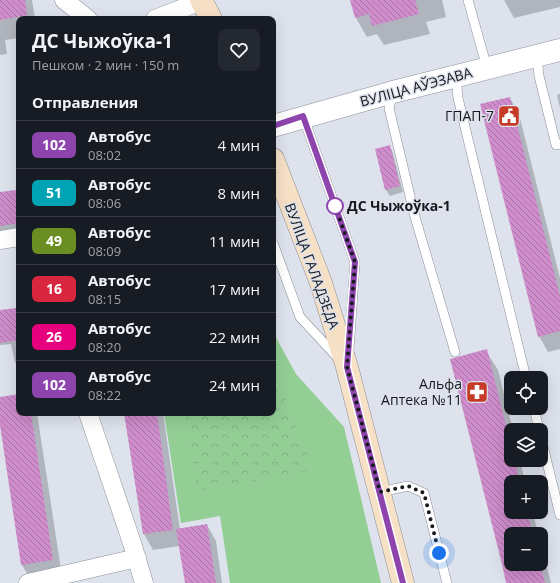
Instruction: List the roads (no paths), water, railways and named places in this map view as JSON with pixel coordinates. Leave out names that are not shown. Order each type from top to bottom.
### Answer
[{"type":"main road","name":"ВУЛІЦА ГАЛАДЗЕДА","points":[[276,166],[321,283],[347,367],[403,583]]},
{"type":"street","points":[[64,0],[84,16]]},
{"type":"street","points":[[167,16],[204,7]]},
{"type":"street","name":"ВУЛІЦА АЎЭЗАВА","points":[[276,125],[303,116],[393,92],[560,50]]},
{"type":"street","points":[[0,240],[16,237]]},
{"type":"street","points":[[89,416],[144,583]]},
{"type":"street","points":[[28,583],[137,558]]},
{"type":"lane","points":[[468,0],[486,68]]},
{"type":"lane","points":[[537,56],[539,76],[556,145],[560,144]]},
{"type":"lane","points":[[456,76],[458,98],[524,371]]},
{"type":"lane","points":[[393,92],[389,108],[415,217],[455,352]]},
{"type":"lane","points":[[303,116],[355,262],[347,367]]},
{"type":"lane","points":[[276,251],[300,317],[347,367]]},
{"type":"lane","points":[[548,466],[560,515]]},
{"type":"lane","points":[[380,492],[408,486],[424,493],[447,583]]},
{"type":"place","name":"ГПАП-7","points":[[509,116]]},
{"type":"place","name":"ДС Чыжоўка-1","points":[[335,206]]},
{"type":"place","name":"Альфа Аптека №11","points":[[477,392]]}]
